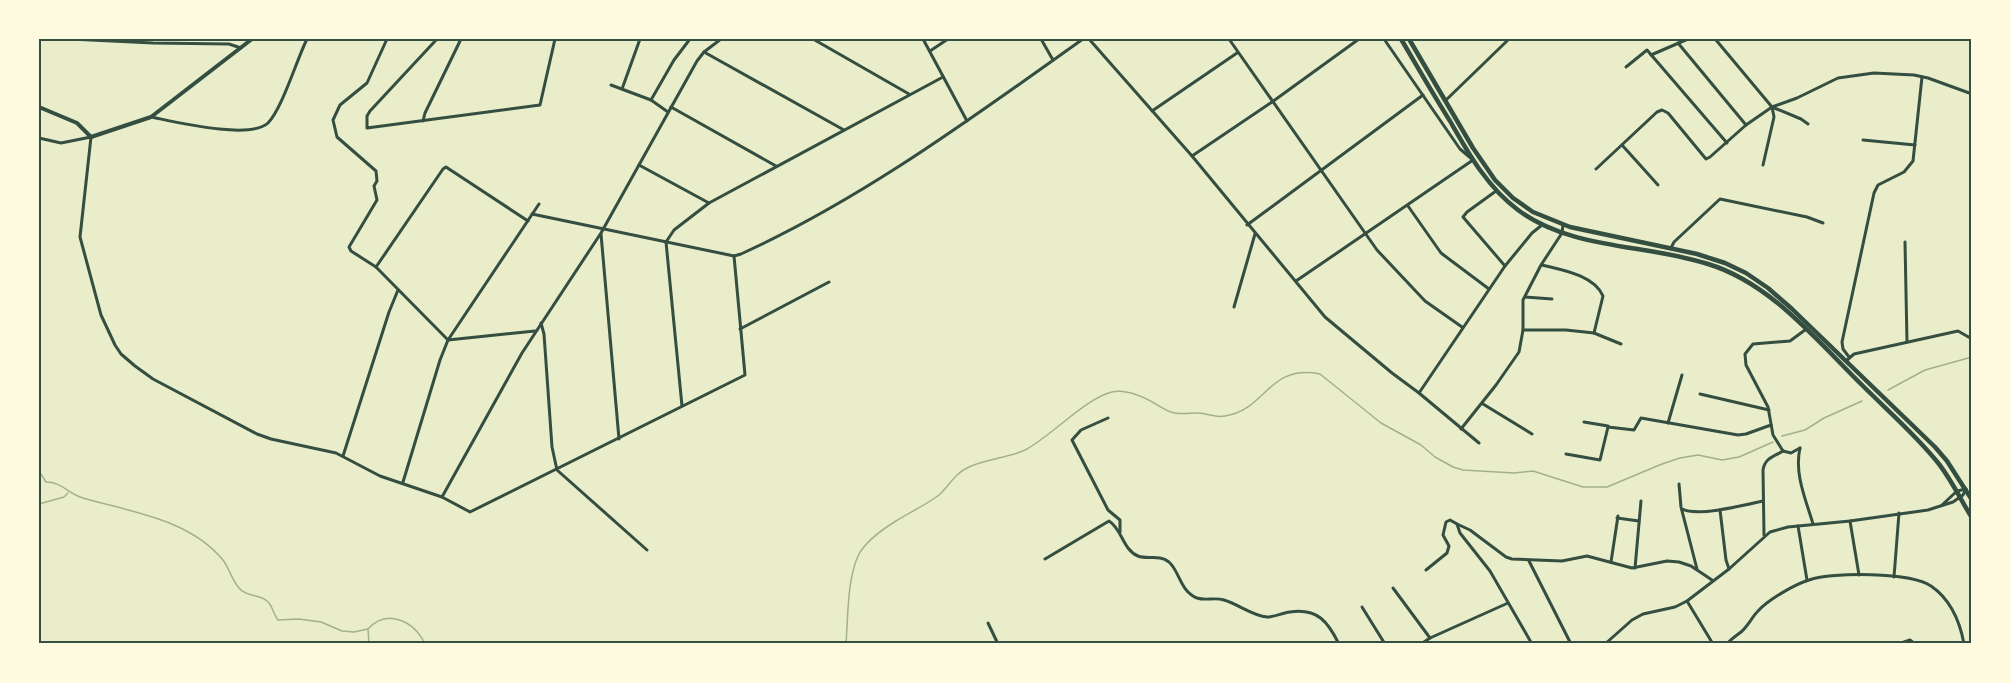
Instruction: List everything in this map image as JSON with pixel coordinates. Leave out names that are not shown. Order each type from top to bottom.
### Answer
[{"type":"main road","points":[[1401,39],[1473,160],[1497,191],[1519,211],[1542,225],[1562,233],[1682,256],[1723,269],[1764,293],[1917,440],[1939,465],[1972,518]]},
{"type":"main road","points":[[1408,39],[1473,148],[1501,187],[1529,210],[1563,225],[1718,260],[1759,282],[1848,359],[1944,457],[1972,500]]},
{"type":"street","points":[[70,39],[153,44],[229,44],[241,48]]},
{"type":"street","points":[[39,138],[61,143],[91,137],[151,117],[252,39]]},
{"type":"street","points":[[151,117],[216,129],[246,131],[261,127],[267,124],[277,110],[307,39]]},
{"type":"street","points":[[387,39],[367,83],[337,109],[333,126],[337,137],[376,171],[378,176],[374,186],[377,195],[374,206],[349,247],[351,251],[376,267],[448,340]]},
{"type":"street","points":[[437,39],[370,111],[367,116],[368,128],[540,105],[555,39]]},
{"type":"street","points":[[423,121],[424,113],[461,39]]},
{"type":"street","points":[[622,89],[640,39]]},
{"type":"street","points":[[651,100],[670,66],[690,39]]},
{"type":"street","points":[[443,495],[535,331],[601,233],[704,52],[721,39]]},
{"type":"street","points":[[813,39],[909,94]]},
{"type":"street","points":[[924,39],[967,121]]},
{"type":"street","points":[[930,51],[948,39]]},
{"type":"street","points":[[1041,39],[1053,60]]},
{"type":"street","points":[[532,214],[734,256],[747,252],[872,184],[967,121],[1083,39]]},
{"type":"street","points":[[1089,39],[1192,156],[1325,317],[1479,444]]},
{"type":"street","points":[[1229,39],[1383,258],[1412,289],[1462,327]]},
{"type":"street","points":[[1192,156],[1359,39]]},
{"type":"street","points":[[1296,281],[1473,160],[1460,149],[1384,39]]},
{"type":"street","points":[[1445,101],[1509,39]]},
{"type":"street","points":[[1651,55],[1688,39]]},
{"type":"street","points":[[1716,39],[1772,106],[1808,124]]},
{"type":"street","points":[[1678,43],[1746,125]]},
{"type":"street","points":[[1626,67],[1647,50],[1727,143]]},
{"type":"street","points":[[704,52],[844,130]]},
{"type":"street","points":[[1152,111],[1238,52]]},
{"type":"street","points":[[1596,169],[1657,112],[1662,110],[1668,113],[1706,159],[1772,106],[1804,95],[1838,78],[1854,74],[1901,74],[1922,77],[1972,94]]},
{"type":"street","points":[[682,406],[666,242],[674,230],[709,203],[943,77]]},
{"type":"street","points":[[1922,77],[1914,161],[1909,168],[1876,188],[1842,342],[1843,350],[1848,359],[1860,352],[1958,331],[1972,339]]},
{"type":"street","points":[[611,85],[651,100],[668,112]]},
{"type":"street","points":[[1247,225],[1423,95]]},
{"type":"street","points":[[1763,165],[1774,117],[1772,106]]},
{"type":"street","points":[[39,107],[77,123],[91,137]]},
{"type":"street","points":[[671,107],[776,166]]},
{"type":"street","points":[[91,137],[80,237],[102,315],[110,336],[121,354],[153,379],[257,434],[271,439],[325,449],[373,472],[443,495],[470,512],[745,375],[734,256]]},
{"type":"street","points":[[1863,140],[1915,145]]},
{"type":"street","points":[[1622,145],[1658,185]]},
{"type":"street","points":[[639,164],[709,203]]},
{"type":"street","points":[[376,267],[446,167],[528,221]]},
{"type":"street","points":[[1497,191],[1463,217],[1505,266]]},
{"type":"street","points":[[1671,248],[1674,242],[1720,199],[1807,217],[1823,223]]},
{"type":"street","points":[[403,482],[448,340],[539,204]]},
{"type":"street","points":[[1408,206],[1441,253],[1489,289]]},
{"type":"street","points":[[1419,393],[1505,266],[1532,233],[1542,225]]},
{"type":"street","points":[[1461,429],[1519,352],[1525,297],[1541,265],[1562,233],[1563,225]]},
{"type":"street","points":[[601,233],[620,439]]},
{"type":"street","points":[[1234,307],[1255,234]]},
{"type":"street","points":[[1905,242],[1907,342]]},
{"type":"street","points":[[1541,265],[1575,274],[1601,291],[1603,296],[1594,333]]},
{"type":"street","points":[[740,329],[829,282]]},
{"type":"street","points":[[343,456],[398,290]]},
{"type":"street","points":[[1525,297],[1552,299]]},
{"type":"street","points":[[541,322],[544,334],[552,447],[557,470],[647,550]]},
{"type":"street","points":[[1523,330],[1566,330],[1594,333],[1621,344]]},
{"type":"street","points":[[1783,451],[1773,435],[1769,410],[1744,358],[1750,346],[1756,343],[1783,343],[1793,340],[1805,330]]},
{"type":"street","points":[[448,340],[535,331]]},
{"type":"street","points":[[1668,423],[1682,375]]},
{"type":"street","points":[[1700,394],[1769,410]]},
{"type":"street","points":[[1482,404],[1532,434]]},
{"type":"street","points":[[1108,418],[1082,430],[1072,440],[1108,510],[1120,520],[1120,534]]},
{"type":"street","points":[[1584,422],[1634,430],[1641,418],[1742,435],[1771,425]]},
{"type":"street","points":[[1566,454],[1599,460],[1606,429],[1610,426]]},
{"type":"street","points":[[1764,535],[1762,470],[1768,459],[1783,451],[1791,453],[1800,448],[1797,464],[1813,524]]},
{"type":"street","points":[[1678,484],[1681,507],[1697,569]]},
{"type":"street","points":[[1941,506],[1957,491],[1966,489]]},
{"type":"street","points":[[1605,644],[1632,620],[1643,614],[1687,602],[1729,569],[1764,535],[1798,526],[1850,521],[1947,505],[1960,498],[1966,489]]},
{"type":"street","points":[[1635,568],[1641,501]]},
{"type":"street","points":[[1681,507],[1689,512],[1720,510],[1763,501]]},
{"type":"street","points":[[1720,510],[1724,551],[1729,569]]},
{"type":"street","points":[[1894,577],[1899,513]]},
{"type":"street","points":[[1611,562],[1618,517],[1640,521]]},
{"type":"street","points":[[1426,570],[1447,552],[1449,546],[1443,535],[1446,522],[1450,520],[1470,530],[1506,557],[1529,561],[1535,559],[1562,561],[1587,556],[1635,568],[1666,561],[1679,562],[1697,569],[1712,581]]},
{"type":"street","points":[[1045,559],[1109,521],[1116,527],[1127,547],[1138,556],[1160,557],[1167,561],[1187,591],[1195,597],[1225,600],[1267,617],[1290,612],[1316,615],[1328,624],[1339,644]]},
{"type":"street","points":[[1850,521],[1859,575]]},
{"type":"street","points":[[1457,524],[1460,533],[1490,571],[1532,644]]},
{"type":"street","points":[[1798,526],[1807,580]]},
{"type":"street","points":[[1529,561],[1571,644]]},
{"type":"street","points":[[1727,644],[1741,632],[1766,603],[1807,580],[1828,575],[1859,575],[1894,577],[1932,586],[1947,603],[1959,622],[1964,644]]},
{"type":"street","points":[[1393,588],[1430,638]]},
{"type":"street","points":[[1687,602],[1713,644]]},
{"type":"street","points":[[1421,644],[1508,603]]},
{"type":"street","points":[[1362,607],[1386,644]]},
{"type":"street","points":[[988,623],[998,644]]},
{"type":"street","points":[[1898,644],[1910,640],[1915,644]]},
{"type":"waterway","points":[[1888,390],[1925,370],[1972,357]]},
{"type":"waterway","points":[[846,644],[852,575],[859,554],[871,540],[891,524],[939,495],[964,470],[976,464],[1025,450],[1090,402],[1112,392],[1136,395],[1174,413],[1225,416],[1250,406],[1278,381],[1289,376],[1303,373],[1320,374],[1381,423],[1421,445],[1435,457],[1453,467],[1463,470],[1514,473],[1533,471],[1583,487],[1607,487],[1680,458],[1698,455],[1722,460],[1739,457],[1773,442]]},
{"type":"waterway","points":[[1782,436],[1805,430],[1824,418],[1862,401]]},
{"type":"waterway","points":[[39,471],[46,482],[52,482],[77,496],[158,519],[194,535],[223,560],[242,591],[260,597],[271,605],[278,620],[299,619],[321,622],[342,631],[354,632],[368,629]]},
{"type":"waterway","points":[[39,504],[64,497],[68,493]]},
{"type":"waterway","points":[[369,644],[368,629],[383,619],[391,618],[400,620],[414,629],[425,644]]}]
